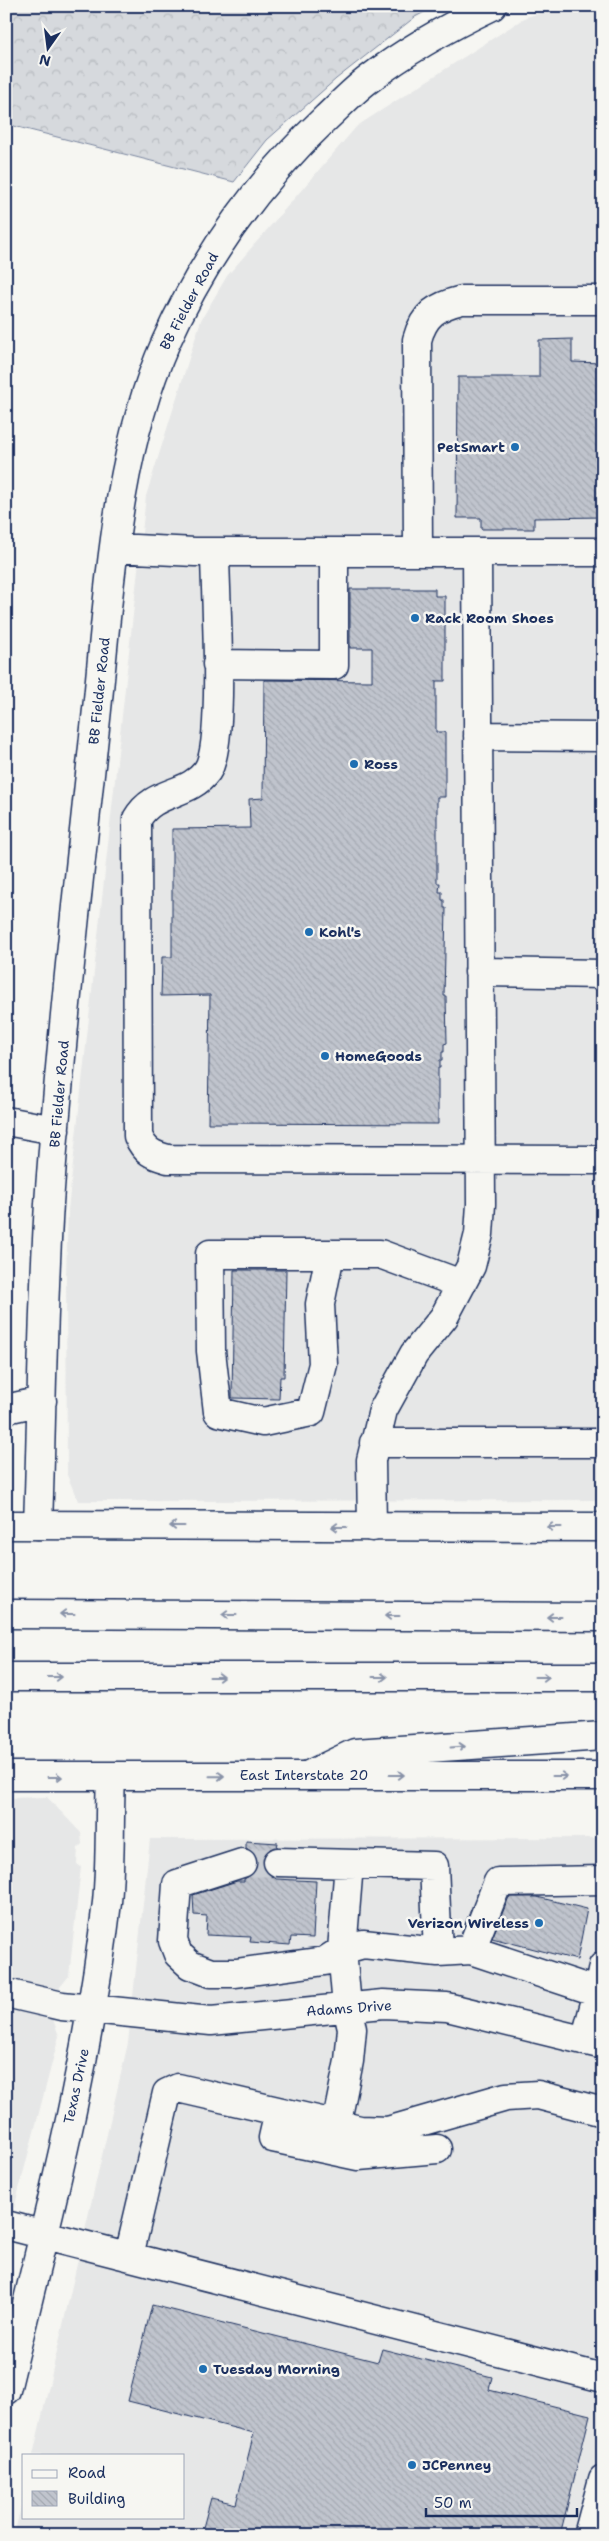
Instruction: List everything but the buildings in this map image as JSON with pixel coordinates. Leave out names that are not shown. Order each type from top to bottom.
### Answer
[{"type":"main road","name":"BB Fielder Road","points":[[38,1525],[46,1258],[55,1130],[79,880],[115,548],[128,462],[144,398],[165,344],[184,304],[222,239],[258,189],[299,144],[368,79],[414,49],[492,6]]},
{"type":"main road","points":[[418,552],[417,340],[420,326],[443,304],[462,300],[603,300]]},
{"type":"main road","points":[[115,548],[215,552],[603,552]]},
{"type":"main road","points":[[215,552],[217,733],[212,758],[207,771],[193,784],[152,800],[143,808],[137,819],[138,1136],[143,1147],[151,1154],[168,1159],[603,1160]]},
{"type":"main road","points":[[217,664],[334,665],[334,552]]},
{"type":"main road","points":[[372,1527],[370,1483],[374,1443],[384,1410],[397,1382],[414,1354],[444,1318],[471,1266],[478,1234],[480,972],[477,552]]},
{"type":"main road","points":[[478,736],[603,737]]},
{"type":"main road","points":[[480,972],[603,974]]},
{"type":"main road","points":[[6,1121],[55,1130]]},
{"type":"main road","points":[[330,1254],[320,1304],[323,1364],[311,1412],[263,1422],[218,1412],[211,1351],[210,1254],[330,1254],[380,1254],[461,1284]]},
{"type":"main road","points":[[6,1409],[42,1402]]},
{"type":"main road","points":[[374,1443],[603,1443]]},
{"type":"main road","points":[[6,1524],[603,1527]]},
{"type":"main road","points":[[6,1614],[603,1617]]},
{"type":"main road","points":[[6,1676],[603,1677]]},
{"type":"main road","points":[[309,1774],[355,1753],[603,1736]]},
{"type":"main road","name":"East Interstate 20","points":[[6,1776],[110,1777],[309,1774],[603,1776]]},
{"type":"main road","name":"Texas Drive","points":[[6,2390],[82,2066],[107,1900],[110,1777]]},
{"type":"main road","points":[[278,1862],[434,1866],[438,1952]]},
{"type":"main road","points":[[242,1863],[177,1884],[173,1941],[178,1954],[190,1965],[211,1973],[236,1973],[325,1961],[342,1950],[363,1944],[438,1952],[471,1950],[601,1983],[594,2043]]},
{"type":"main road","points":[[336,2126],[350,2053],[352,2030],[347,2007],[342,1950],[349,1864]]},
{"type":"main road","points":[[471,1950],[498,1882],[603,1880]]},
{"type":"main road","name":"Adams Drive","points":[[6,1993],[62,2006],[211,2021],[383,2004],[447,2008],[594,2043]]},
{"type":"main road","points":[[129,2256],[167,2093],[178,2088],[360,2130],[388,2131],[506,2097],[538,2094],[603,2112]]},
{"type":"main road","points":[[279,2112],[273,2138],[358,2156],[437,2149]]},
{"type":"main road","points":[[6,2225],[129,2256],[179,2271],[603,2378]]},
{"type":"main road","points":[[588,2535],[603,2480]]},
{"type":"shaded area","points":[[566,6],[603,6],[603,1500],[78,1501],[67,1475],[66,1275],[68,1210],[146,496],[201,320],[227,276],[357,126],[526,17]]},
{"type":"shaded area","points":[[47,1797],[81,1833],[82,1844],[78,1848],[77,1864],[81,1867],[69,1976],[60,1987],[54,2022],[59,2036],[6,2239],[6,1798]]},
{"type":"shaded area","points":[[603,1838],[603,2535],[14,2535],[22,2502],[22,2518],[185,2518],[185,2454],[33,2454],[128,2043],[150,1839]]},
{"type":"green space","points":[[6,6],[436,6],[415,17],[336,79],[267,140],[234,182],[6,124]]},
{"type":"tunnel","points":[[242,1863],[278,1862]]},
{"type":"place","name":"PetSmart","points":[[515,447]]},
{"type":"place","name":"Rack Room Shoes","points":[[415,618]]},
{"type":"place","name":"Ross","points":[[354,764]]},
{"type":"place","name":"Kohl's","points":[[309,932]]},
{"type":"place","name":"HomeGoods","points":[[325,1056]]},
{"type":"place","name":"Verizon Wireless","points":[[539,1923]]},
{"type":"place","name":"Tuesday Morning","points":[[203,2369]]},
{"type":"place","name":"JCPenney","points":[[412,2465]]}]
